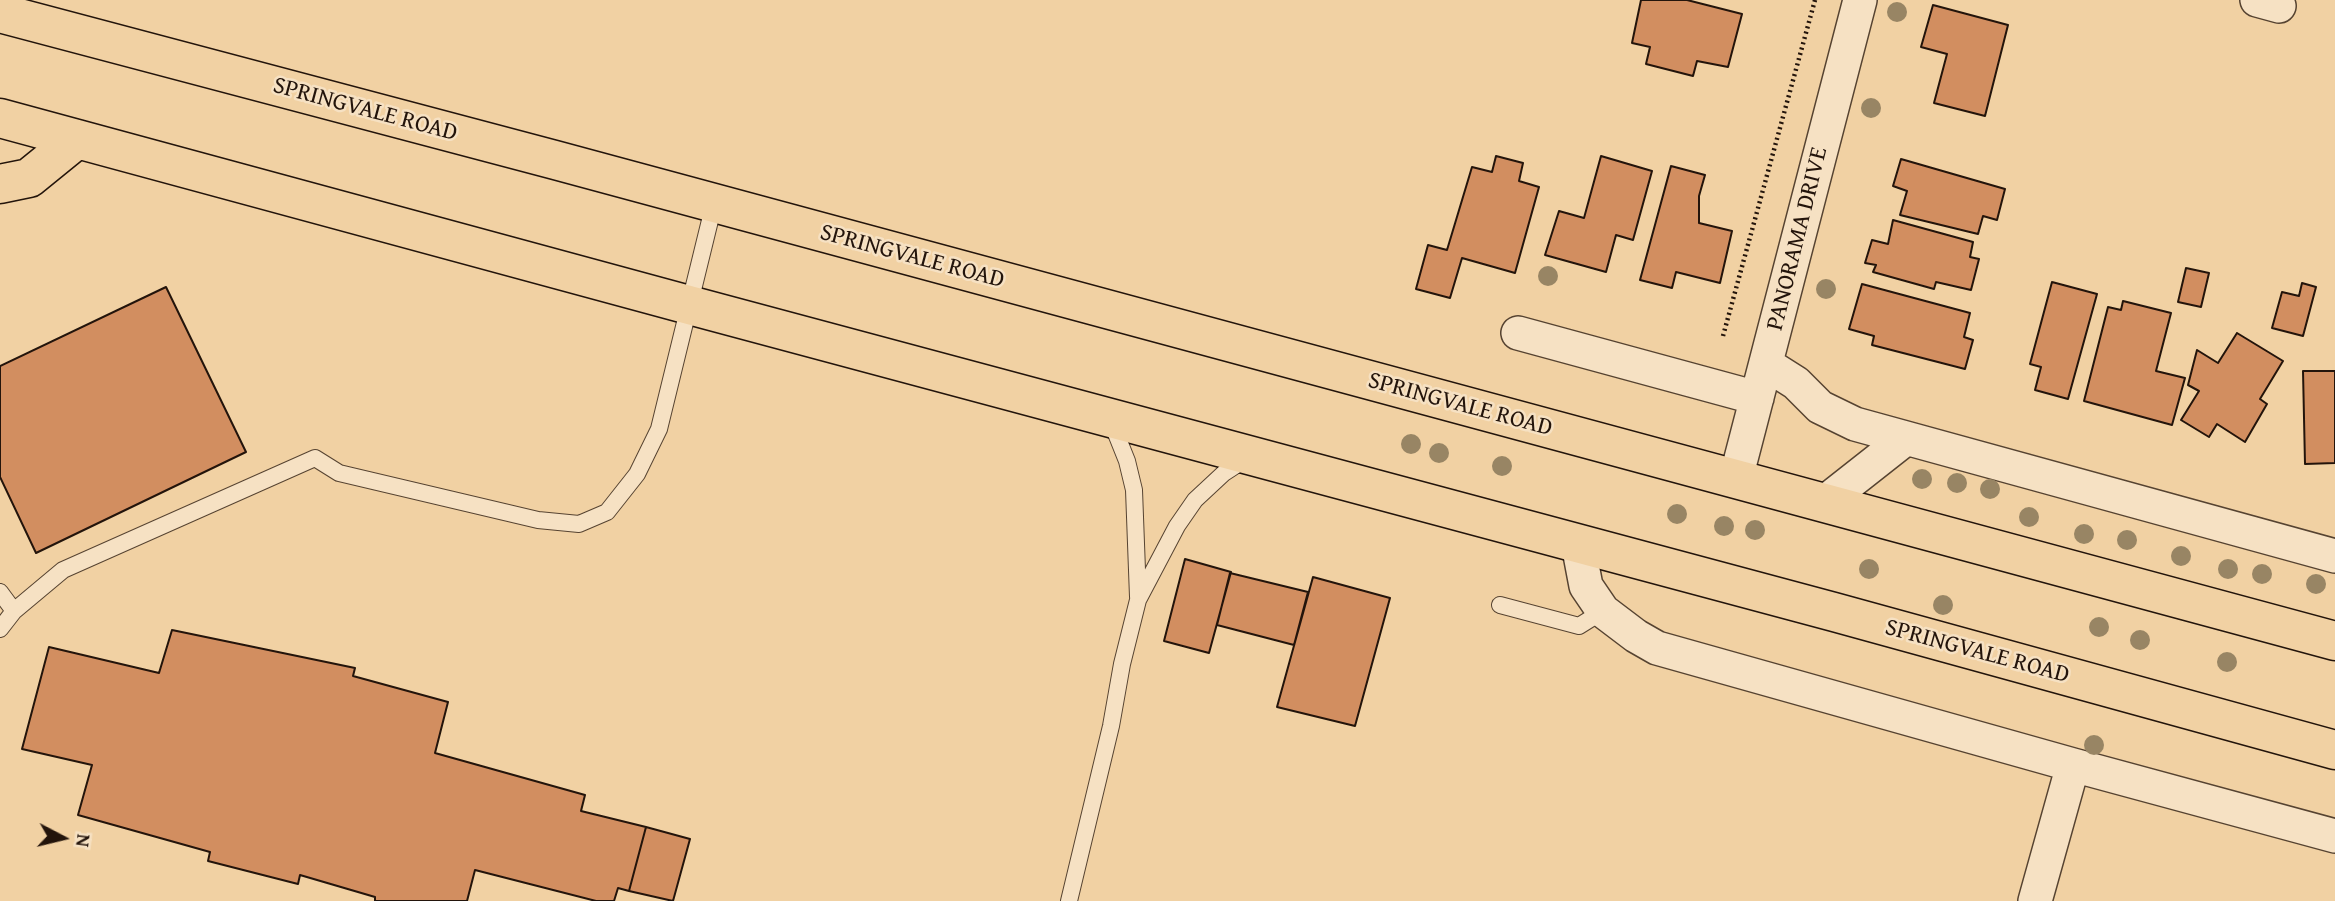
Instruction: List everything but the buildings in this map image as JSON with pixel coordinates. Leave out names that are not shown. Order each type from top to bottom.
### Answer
[{"type":"highway","name":"SPRINGVALE ROAD","points":[[18,11],[714,204],[2335,640]]},
{"type":"highway","name":"SPRINGVALE ROAD","points":[[0,118],[689,306],[1252,454],[2335,750]]},
{"type":"highway","points":[[0,184],[29,178],[77,139]]},
{"type":"street","name":"PANORAMA DRIVE","points":[[1736,478],[1860,0]]},
{"type":"street","points":[[1518,333],[1757,398]]},
{"type":"street","points":[[1766,364],[1797,383],[1808,397],[1828,412],[1855,424],[2335,556]]},
{"type":"street","points":[[1825,502],[1905,439]]},
{"type":"street","points":[[1578,544],[1586,586],[1602,611],[1657,648],[2335,836]]},
{"type":"street","points":[[2035,901],[2073,765]]},
{"type":"lane","points":[[0,629],[14,611],[63,570],[315,458],[339,473],[538,520],[579,524],[607,512],[637,474],[659,429],[714,204]]},
{"type":"lane","points":[[1110,416],[1127,461],[1134,490],[1138,600]]},
{"type":"lane","points":[[1069,901],[1138,600],[1177,526],[1195,500],[1224,473],[1252,454]]},
{"type":"lane","points":[[0,592],[14,611]]},
{"type":"lane","points":[[1500,605],[1579,626],[1602,611]]},
{"type":"path","points":[[1723,336],[1815,0]]}]
